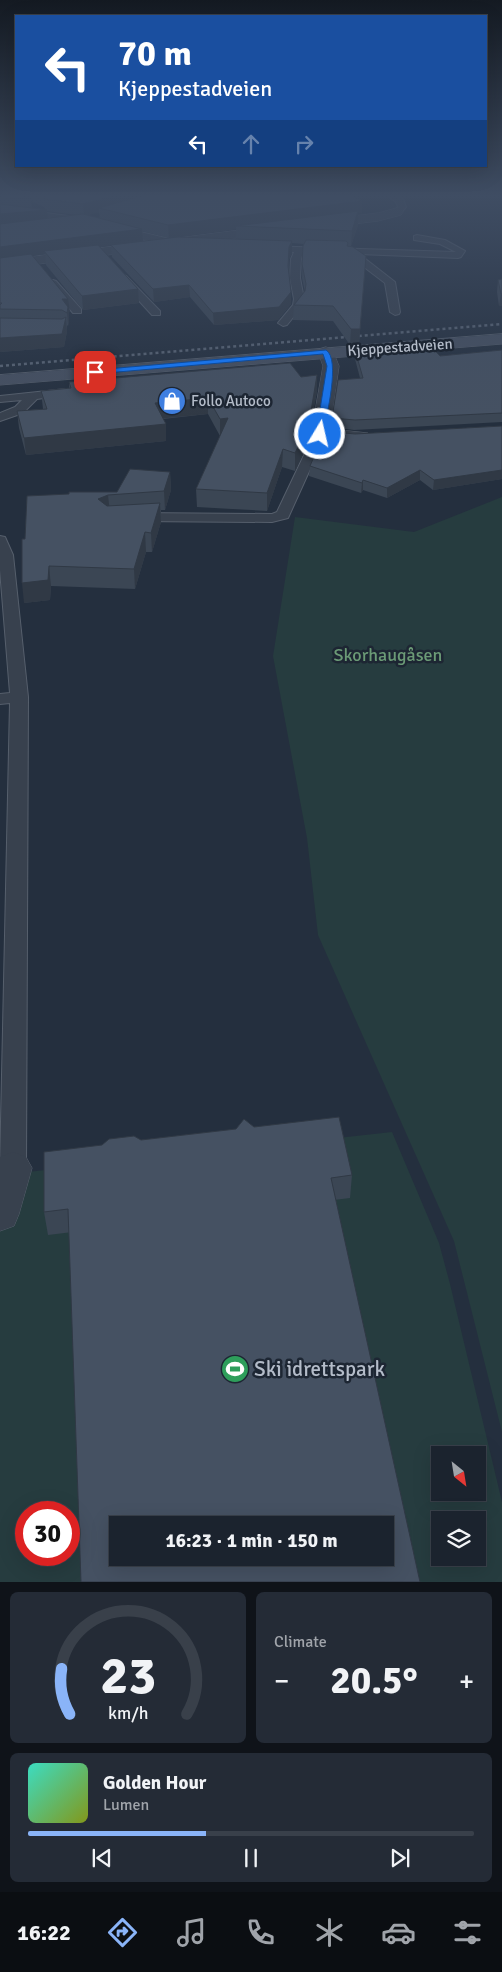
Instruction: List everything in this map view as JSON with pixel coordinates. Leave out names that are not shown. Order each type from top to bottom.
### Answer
[{"type":"main road","name":"Kjeppestadveien","points":[[0,380],[326,352],[500,341]]},
{"type":"street","points":[[32,269],[47,269]]},
{"type":"street","points":[[326,352],[331,366],[320,434],[354,437],[383,436]]},
{"type":"street","points":[[0,1214],[13,1168]]},
{"type":"lane","points":[[283,323],[298,305],[300,299],[295,278],[295,269]]},
{"type":"lane","points":[[373,269],[390,282],[394,312]]},
{"type":"lane","points":[[42,270],[76,311]]},
{"type":"lane","points":[[119,274],[156,313]]},
{"type":"lane","points":[[0,399],[73,392]]},
{"type":"lane","points":[[0,417],[19,410],[34,396]]},
{"type":"lane","points":[[125,518],[150,516],[272,518],[283,515],[320,434]]},
{"type":"lane","points":[[0,540],[6,555],[10,698],[13,1168]]},
{"type":"green space","name":"Skorhaugåsen","points":[[502,497],[502,1432],[454,1241],[318,935],[307,838],[273,656],[295,517],[414,532]]},
{"type":"green space","name":"Ski idrettspark","points":[[392,1132],[439,1243],[450,1284],[502,1502],[502,1582],[0,1582],[0,1175]]},
{"type":"building","points":[[0,269],[43,269],[68,299],[62,299],[68,307],[67,313],[62,310],[0,309],[2,303],[0,303]]},
{"type":"building","points":[[59,269],[120,269],[138,289],[82,296]]},
{"type":"building","points":[[134,269],[288,269],[291,292],[279,307],[213,313],[189,285],[153,289]]},
{"type":"building","points":[[303,269],[365,269],[360,329],[351,329],[333,306],[294,305],[305,291],[306,284]]},
{"type":"building","points":[[502,279],[502,294],[501,294],[498,280]]},
{"type":"building","points":[[66,317],[62,334],[0,338],[0,318],[62,319]]},
{"type":"building","points":[[397,347],[401,351],[433,349],[440,356],[502,350],[502,413],[355,420],[332,418],[338,380],[363,378],[355,350]]},
{"type":"building","points":[[290,363],[301,377],[317,375],[311,420],[295,453],[283,449],[267,493],[196,489],[228,418],[220,419],[208,398],[155,403],[166,424],[24,438],[17,411],[47,409],[41,391],[71,388],[69,382]]},
{"type":"building","points":[[502,426],[502,470],[434,480],[420,470],[387,488],[363,480],[362,483],[310,466],[325,431],[355,434]]},
{"type":"building","points":[[130,469],[170,472],[164,491],[108,495],[98,499],[107,506],[160,503],[151,533],[145,532],[134,569],[49,566],[48,580],[22,583],[22,539],[25,539],[27,496],[69,494],[69,492],[117,492]]},
{"type":"building","name":"Ski idrettspark","points":[[339,1117],[352,1175],[331,1178],[420,1582],[81,1582],[80,1501],[78,1501],[68,1209],[44,1212],[44,1152],[102,1145],[109,1139],[134,1136],[141,1140],[236,1129],[244,1119],[254,1127]]},
{"type":"railway","points":[[0,366],[502,324]]},
{"type":"place","name":"Follo Autoco","points":[[172,401]]},
{"type":"place","name":"Ski idrettspark","points":[[235,1369]]},
{"type":"route","points":[[95,372],[326,352],[331,366],[320,434]]}]
